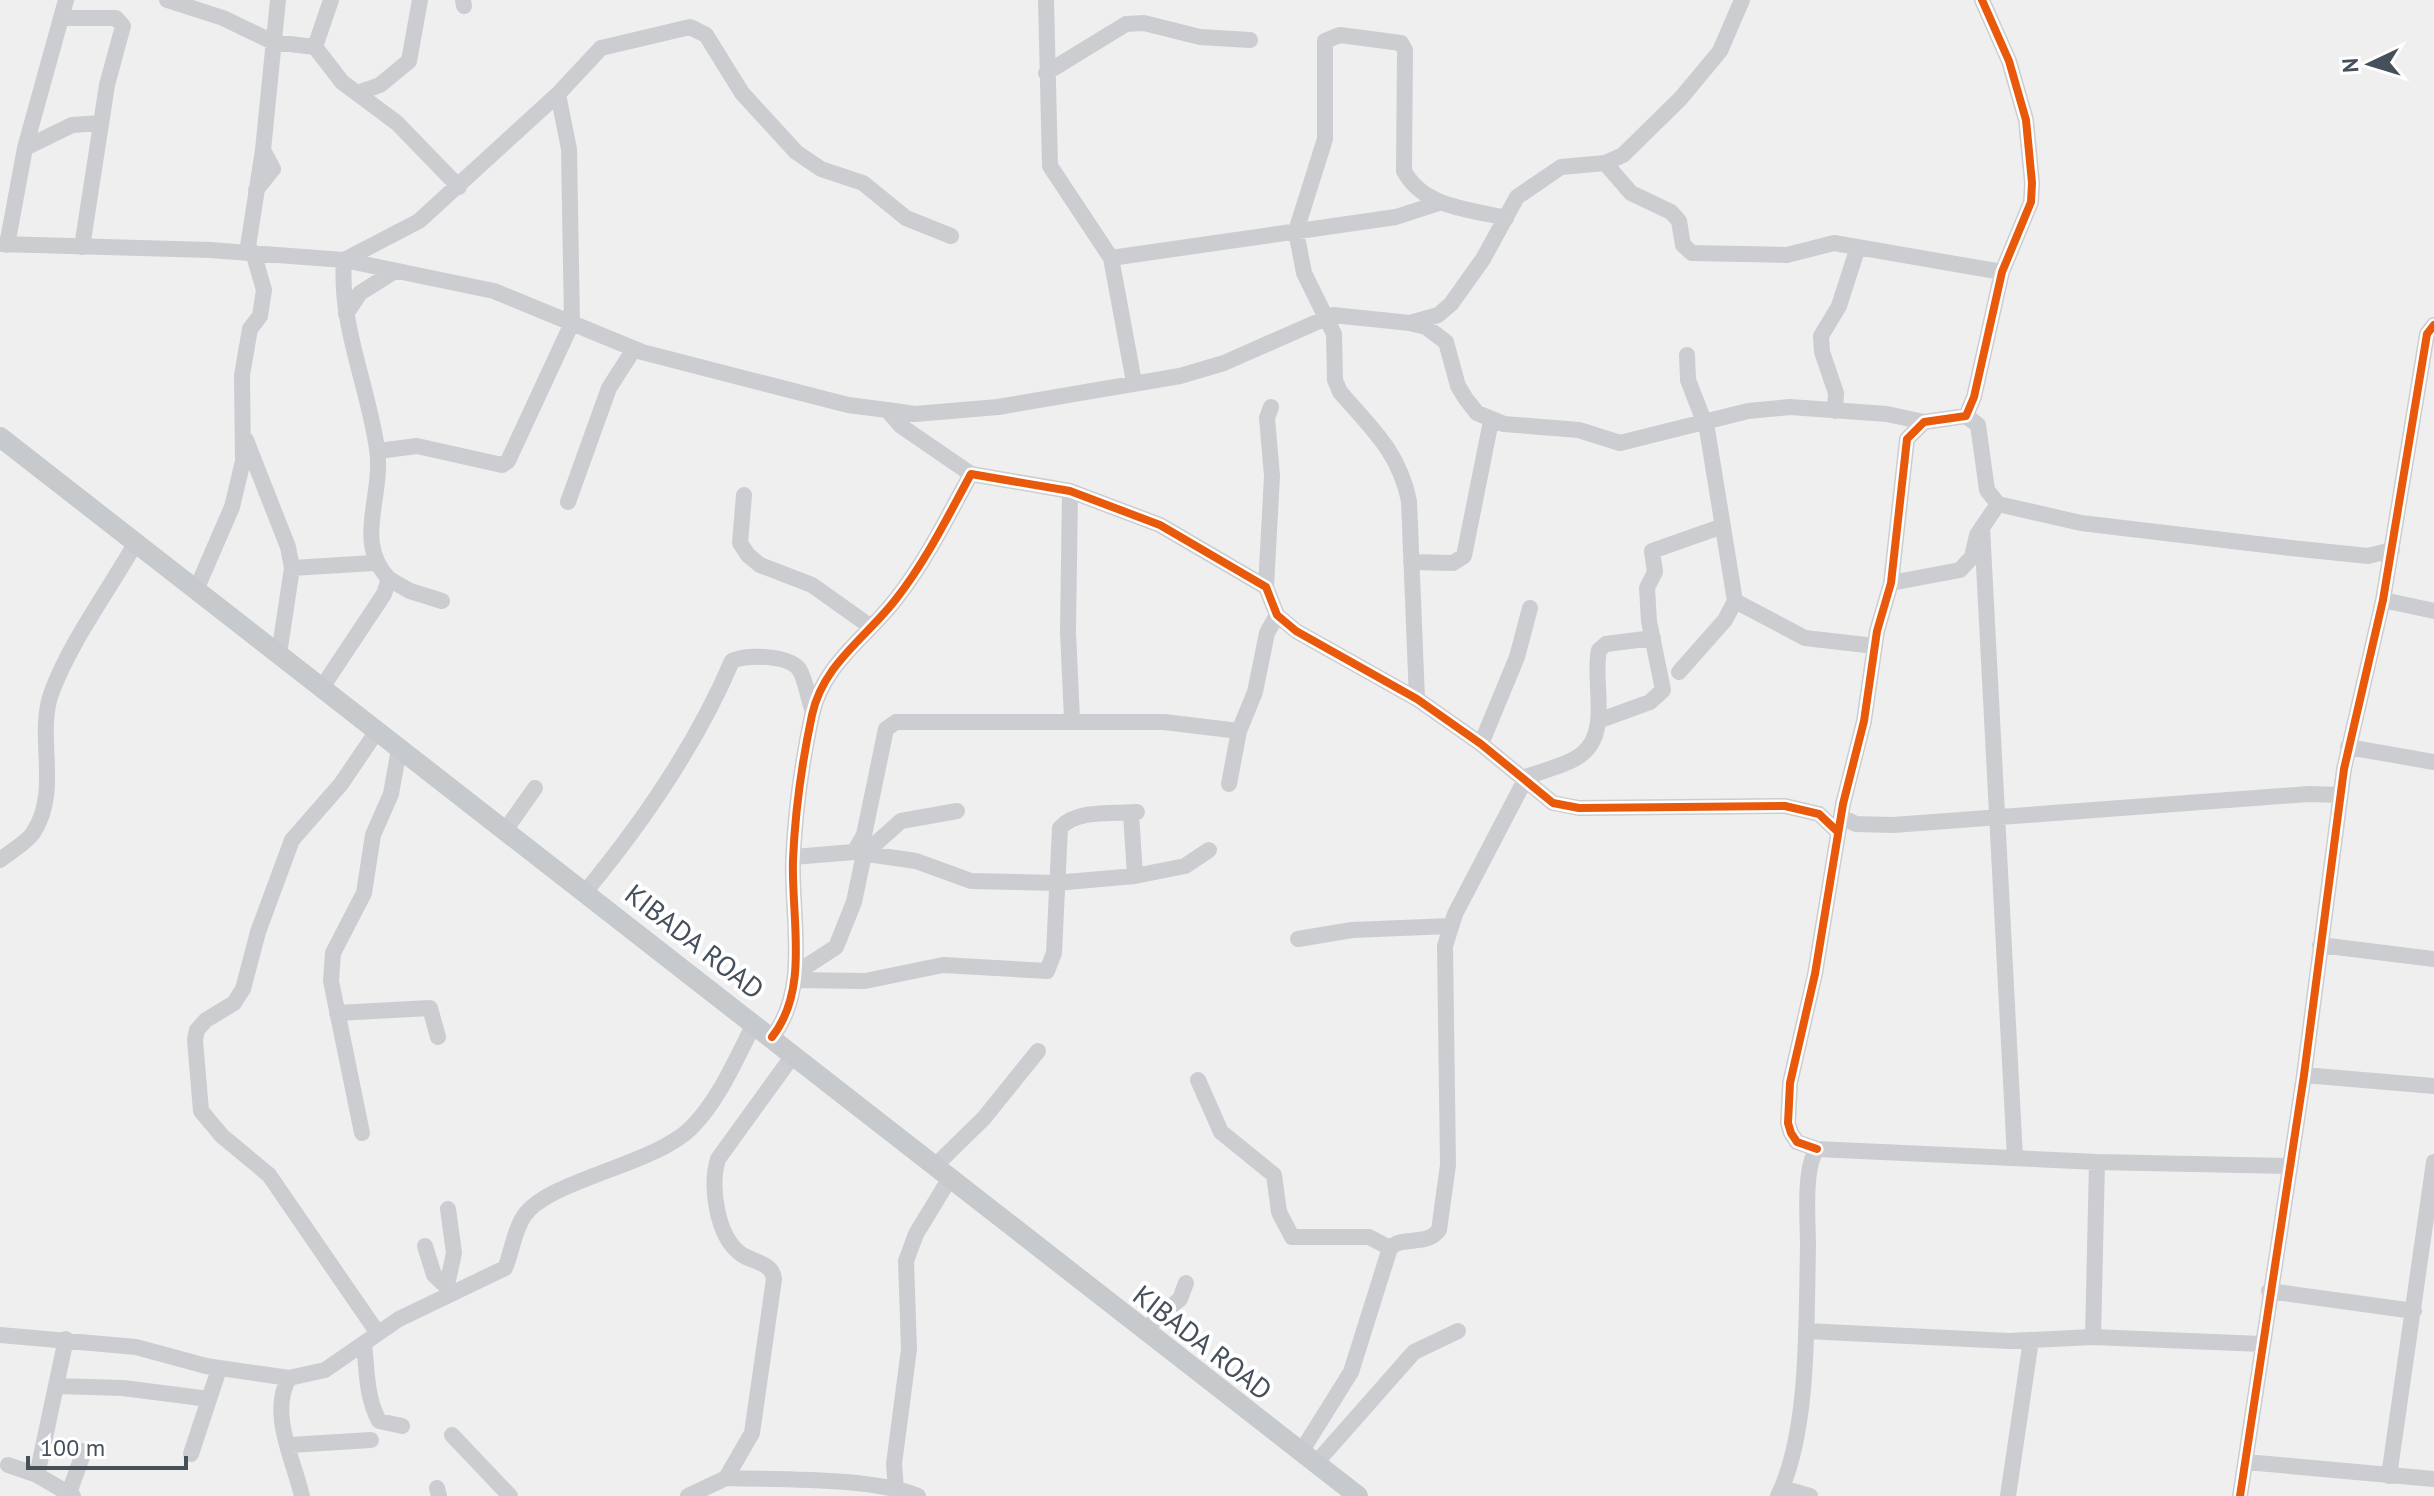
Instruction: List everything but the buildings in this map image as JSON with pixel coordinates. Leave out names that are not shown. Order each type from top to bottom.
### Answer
[{"type":"main road","name":"KIBADA ROAD","points":[[0,437],[1358,1496]]},
{"type":"street","points":[[66,0],[25,148],[4,245],[250,253],[344,260],[494,291],[634,349],[848,405],[915,414],[998,407],[1180,376],[1224,363],[1324,317],[1358,315],[1410,323],[1426,327],[1446,342]]},
{"type":"street","points":[[167,0],[223,18],[273,42],[315,47],[342,82],[397,123],[459,187]]},
{"type":"street","points":[[196,590],[232,507],[243,461],[242,375],[250,329],[260,316],[264,290],[250,253],[278,0]]},
{"type":"street","points":[[315,47],[331,0]]},
{"type":"street","points":[[357,93],[380,85],[409,61],[420,0]]},
{"type":"street","points":[[1046,0],[1050,166],[1111,258],[1134,382]]},
{"type":"street","points":[[1410,323],[1438,315],[1451,304],[1523,191],[1561,167],[1605,163],[1623,155],[1698,79],[1720,51],[1742,0]]},
{"type":"street","points":[[1966,416],[1974,397],[2002,272],[2031,202],[2026,120],[1989,3]]},
{"type":"street","points":[[61,18],[116,18],[123,26],[101,123],[82,247]]},
{"type":"street","points":[[1046,73],[1126,24],[1144,23],[1200,37],[1250,40]]},
{"type":"street","points":[[344,260],[419,221],[558,94],[601,48],[695,28],[706,35],[757,112],[796,152],[821,169],[863,183],[906,218],[951,236]]},
{"type":"street","points":[[1417,699],[1409,501],[1404,476],[1392,451],[1340,392],[1335,380],[1334,334],[1304,273],[1296,231],[1325,139],[1325,41],[1330,37],[1401,43],[1405,50],[1404,171],[1409,181],[1439,203],[1506,218]]},
{"type":"street","points":[[378,451],[417,446],[502,465],[508,461],[572,323],[569,149],[558,94]]},
{"type":"street","points":[[25,148],[72,125],[101,123]]},
{"type":"street","points":[[1605,163],[1631,193],[1671,212],[1679,221],[1683,245],[1692,253],[1787,255],[1816,244],[1858,247],[2002,272]]},
{"type":"street","points":[[1111,258],[1396,217],[1439,203]]},
{"type":"street","points":[[1835,411],[1836,393],[1822,352],[1821,336],[1839,306],[1858,247]]},
{"type":"street","points":[[344,260],[342,295],[378,451],[370,545],[374,563],[389,579],[410,591],[442,601]]},
{"type":"street","points":[[346,314],[360,293],[395,271]]},
{"type":"street","points":[[1451,304],[1446,342],[1458,386],[1477,413],[1491,421],[1579,430],[1620,443],[1702,421],[1790,407],[1887,414],[1924,422],[1966,416],[1978,425],[1987,490],[1998,504],[2081,523],[2260,544],[2368,556],[2392,550]]},
{"type":"street","points":[[2240,1496],[2304,1075],[2340,795],[2348,747],[2383,600],[2427,334],[2434,325]]},
{"type":"street","points":[[568,502],[609,388],[634,349]]},
{"type":"street","points":[[1679,672],[1725,620],[1735,601],[1707,429],[1688,380],[1687,355]]},
{"type":"street","points":[[1271,407],[1267,418],[1272,476],[1266,587],[1277,615],[1296,631],[1417,699],[1481,744],[1544,797],[1567,808],[1759,803],[1841,818],[1856,824],[1893,825],[2309,794],[2340,795]]},
{"type":"street","points":[[887,410],[901,426],[971,474],[1070,491],[1141,515],[1266,587]]},
{"type":"street","points":[[1411,562],[1453,563],[1464,556],[1491,421]]},
{"type":"street","points":[[1924,422],[1907,439],[1891,583],[1875,646],[1864,721],[1841,818],[1815,974],[1788,1102],[1791,1133],[1797,1142],[1817,1149],[2097,1162],[2290,1166]]},
{"type":"street","points":[[243,434],[282,533],[292,568],[279,654]]},
{"type":"street","points":[[772,1037],[789,1010],[796,977],[793,857],[813,712],[829,675],[844,653],[871,627],[919,568],[971,474]]},
{"type":"street","points":[[1070,491],[1068,632],[1072,720]]},
{"type":"street","points":[[744,495],[740,543],[748,555],[760,565],[812,585],[871,627]]},
{"type":"street","points":[[1891,583],[1960,570],[1972,557],[1982,527],[1998,504]]},
{"type":"street","points":[[1598,721],[1661,695],[1647,588],[1655,572],[1652,551],[1723,526]]},
{"type":"street","points":[[1982,527],[2015,1158]]},
{"type":"street","points":[[0,860],[33,833],[47,791],[47,714],[50,696],[63,667],[135,544]]},
{"type":"street","points":[[292,568],[374,563]]},
{"type":"street","points":[[321,689],[384,594],[389,579]]},
{"type":"street","points":[[2383,600],[2434,611]]},
{"type":"street","points":[[1735,601],[1805,638],[1875,646]]},
{"type":"street","points":[[1481,744],[1517,657],[1530,608]]},
{"type":"street","points":[[1229,784],[1239,731],[1255,692],[1267,633],[1277,615]]},
{"type":"street","points":[[1308,1457],[1316,1434],[1351,1372],[1390,1248],[1395,1243],[1427,1240],[1439,1230],[1448,1165],[1443,968],[1450,926],[1524,779],[1580,756],[1594,741],[1598,721],[1599,650],[1606,644],[1653,638]]},
{"type":"street","points":[[586,891],[649,807],[714,702],[732,661],[755,657],[790,662],[799,670],[813,712]]},
{"type":"street","points":[[796,977],[836,947],[854,902],[859,853],[886,729],[896,722],[1164,722],[1239,731]]},
{"type":"street","points":[[377,731],[341,784],[292,840],[258,932],[243,989],[234,1003],[206,1020],[197,1030],[195,1040],[201,1111],[222,1136],[269,1175],[377,1332]]},
{"type":"street","points":[[2348,747],[2434,762]]},
{"type":"street","points":[[362,1133],[331,981],[333,953],[364,893],[373,835],[391,794],[399,749]]},
{"type":"street","points":[[504,832],[535,788]]},
{"type":"street","points":[[859,853],[901,821],[957,811]]},
{"type":"street","points":[[796,977],[865,981],[943,965],[1047,971],[1054,953],[1056,839],[1067,820],[1084,815],[1134,812],[1135,876]]},
{"type":"street","points":[[1819,814],[1841,818]]},
{"type":"street","points":[[793,857],[859,853],[916,861],[971,881],[1055,883],[1135,876],[1185,866],[1209,850]]},
{"type":"street","points":[[1298,939],[1352,930],[1450,926]]},
{"type":"street","points":[[2320,945],[2434,959]]},
{"type":"street","points":[[337,1013],[430,1008],[438,1037]]},
{"type":"street","points":[[2,1332],[136,1347],[219,1369],[289,1378],[325,1370],[377,1332],[450,1289],[505,1268],[522,1218],[539,1202],[657,1150],[690,1129],[725,1081],[754,1024]]},
{"type":"street","points":[[896,1489],[894,1464],[909,1349],[906,1261],[942,1172],[1038,1051]]},
{"type":"street","points":[[726,1478],[755,1424],[774,1279],[766,1265],[741,1254],[724,1233],[715,1171],[718,1159],[794,1054]]},
{"type":"street","points":[[2304,1075],[2434,1086]]},
{"type":"street","points":[[1198,1080],[1221,1132],[1274,1175],[1279,1212],[1292,1237],[1369,1237],[1390,1248]]},
{"type":"street","points":[[1810,1496],[1780,1492],[1797,1417],[1806,1331],[1811,1160],[1817,1149]]},
{"type":"street","points":[[2093,1337],[2097,1162]]},
{"type":"street","points":[[2389,1476],[2414,1311],[2427,1266],[2434,1162]]},
{"type":"street","points":[[448,1209],[454,1253],[450,1289]]},
{"type":"street","points":[[425,1246],[434,1275],[450,1289]]},
{"type":"street","points":[[1144,1330],[1180,1299],[1186,1283]]},
{"type":"street","points":[[2269,1291],[2414,1311]]},
{"type":"street","points":[[1308,1457],[1414,1352],[1458,1331]]},
{"type":"street","points":[[1806,1331],[2031,1340],[2093,1337],[2262,1344]]},
{"type":"street","points":[[37,1475],[66,1339]]},
{"type":"street","points":[[2008,1496],[2031,1340]]},
{"type":"street","points":[[364,1344],[369,1396],[376,1416],[379,1421],[402,1426]]},
{"type":"street","points":[[191,1454],[219,1369]]},
{"type":"street","points":[[289,1378],[282,1391],[279,1417],[290,1445],[302,1496]]},
{"type":"street","points":[[56,1386],[123,1388],[209,1399]]},
{"type":"street","points":[[452,1435],[510,1496]]},
{"type":"street","points":[[290,1445],[371,1440]]},
{"type":"street","points":[[8,1465],[37,1475],[71,1495],[84,1451],[99,1451]]},
{"type":"street","points":[[2246,1462],[2434,1479]]},
{"type":"street","points":[[688,1496],[726,1478],[896,1489],[918,1496]]},
{"type":"cycle path","points":[[1817,1149],[1797,1142],[1791,1133],[1788,1123],[1790,1083],[1815,974],[1843,804],[1864,721],[1877,631],[1891,583],[1907,439],[1924,422],[1966,416],[1974,397],[2002,272],[2031,202],[2026,120],[2009,61],[1982,0]]},
{"type":"cycle path","points":[[2240,1496],[2304,1075],[2344,769],[2383,600],[2427,334],[2434,325]]},
{"type":"cycle path","points":[[772,1037],[784,1018],[795,975],[795,824],[805,751],[818,697],[847,652],[907,584],[971,474],[1070,491],[1160,525],[1266,587],[1277,615],[1296,631],[1417,699],[1481,744],[1553,803],[1579,808],[1785,806],[1819,814],[1838,832]]}]
